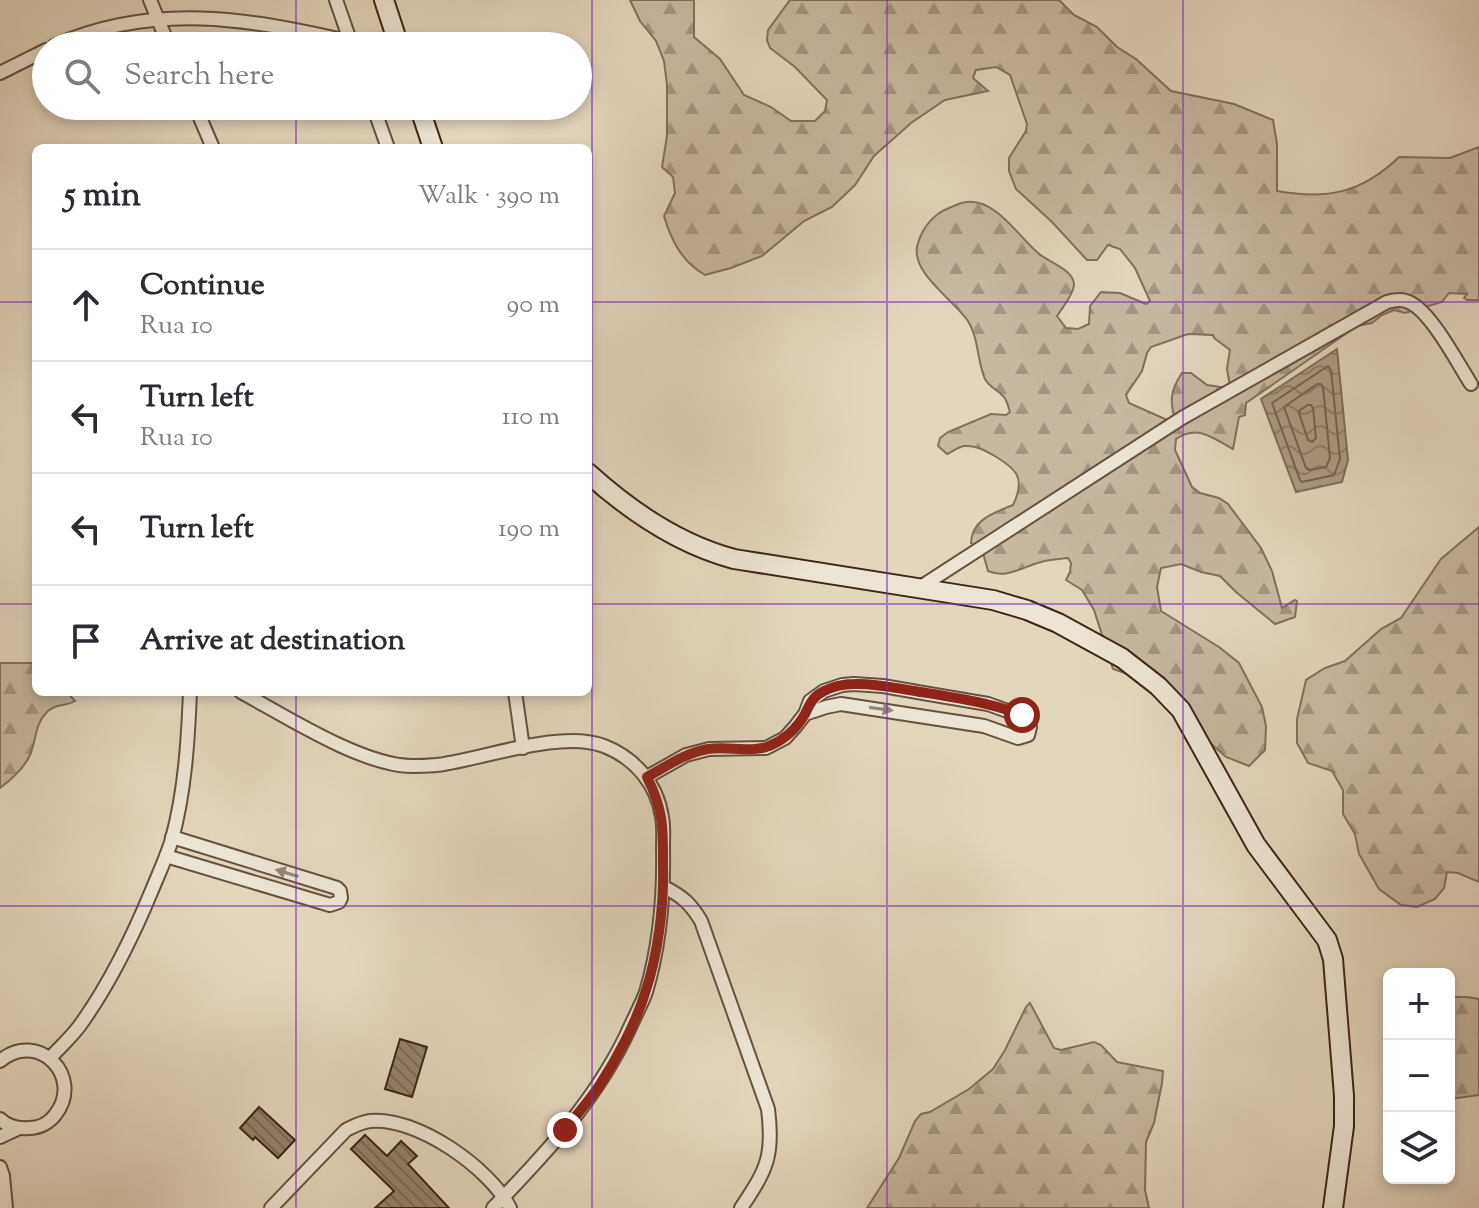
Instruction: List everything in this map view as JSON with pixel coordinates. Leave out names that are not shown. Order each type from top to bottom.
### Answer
[{"type":"street","points":[[150,0],[164,32]]},
{"type":"street","points":[[336,0],[348,32]]},
{"type":"street","points":[[384,0],[394,32]]},
{"type":"street","points":[[92,32],[158,18],[219,20],[298,32]]},
{"type":"street","points":[[0,73],[32,57]]},
{"type":"street","points":[[201,120],[211,144]]},
{"type":"street","points":[[378,120],[387,144]]},
{"type":"street","points":[[424,120],[432,144]]},
{"type":"street","points":[[919,588],[1182,418],[1387,302],[1408,301],[1419,308],[1434,325],[1471,384]]},
{"type":"street","points":[[592,477],[615,498],[662,530],[706,551],[734,559],[993,600],[1027,610],[1122,658],[1158,686],[1181,710],[1256,845],[1327,940],[1333,959],[1344,1096],[1344,1126],[1333,1208]]},
{"type":"street","points":[[841,704],[842,685]]},
{"type":"street","points":[[647,777],[686,755],[709,749],[766,748],[785,738],[805,714],[810,701],[824,691],[842,685],[883,686],[988,704],[1027,718],[1030,727],[1028,735],[1018,738],[984,726],[841,704],[805,714]]},
{"type":"street","points":[[50,1058],[81,1024],[112,976],[139,922],[166,856],[182,790],[190,696]]},
{"type":"street","points":[[249,696],[347,748],[379,760],[409,766],[445,764],[551,743],[575,741],[601,744],[624,756],[647,777],[656,795],[662,818],[664,887],[658,935],[645,993],[620,1050],[599,1086],[507,1202],[493,1208]]},
{"type":"street","points":[[516,696],[523,748]]},
{"type":"street","points":[[166,856],[330,905],[341,898],[337,888],[172,837]]},
{"type":"street","points":[[664,887],[692,905],[701,921],[768,1109],[771,1135],[769,1157],[761,1179],[741,1208]]},
{"type":"street","points":[[0,1061],[15,1052],[39,1052],[50,1058],[62,1072],[66,1089],[62,1106],[51,1120],[35,1128],[17,1129],[0,1137]]},
{"type":"street","points":[[0,1119],[17,1129]]},
{"type":"street","points":[[271,1208],[346,1130],[371,1121],[390,1122],[439,1140],[466,1158],[507,1202]]},
{"type":"street","points":[[0,1167],[6,1208]]},
{"type":"green space","points":[[630,0],[694,0],[694,37],[720,59],[744,95],[771,107],[791,121],[815,121],[825,111],[827,100],[795,67],[770,48],[767,40],[768,30],[790,0],[1059,0],[1074,15],[1097,27],[1171,91],[1234,104],[1273,120],[1277,144],[1277,191],[1312,195],[1343,191],[1371,179],[1399,157],[1450,158],[1479,147],[1479,300],[1467,300],[1464,298],[1467,294],[1449,293],[1442,302],[1405,313],[1394,310],[1372,323],[1357,326],[1246,403],[1245,415],[1239,417],[1233,449],[1198,433],[1176,439],[1175,450],[1192,487],[1228,504],[1261,548],[1272,571],[1282,608],[1297,601],[1295,617],[1275,624],[1220,576],[1181,564],[1161,568],[1157,587],[1161,611],[1239,663],[1262,707],[1266,726],[1265,750],[1249,766],[1226,757],[1136,677],[1113,669],[1094,610],[1082,590],[1066,580],[1071,563],[1068,558],[1044,561],[1008,573],[995,573],[988,571],[983,553],[971,543],[975,528],[980,523],[1013,505],[1019,481],[1008,465],[979,448],[964,446],[947,454],[938,446],[940,438],[991,414],[1006,415],[1010,412],[1004,397],[985,379],[968,321],[934,285],[920,264],[918,243],[926,226],[934,217],[965,202],[988,206],[997,212],[1038,253],[1065,270],[1073,279],[1072,292],[1057,316],[1066,328],[1078,329],[1089,324],[1090,306],[1101,292],[1120,293],[1146,304],[1150,301],[1135,268],[1120,249],[1108,245],[1097,260],[1087,260],[1016,189],[1009,171],[1009,158],[1027,124],[1010,75],[996,67],[976,70],[973,78],[988,91],[945,100],[911,123],[874,156],[855,185],[832,207],[804,221],[762,256],[705,275],[678,250],[664,216],[675,193],[673,177],[662,167],[667,136],[667,85],[664,61],[656,41],[640,21]],"holes":[[[1188,334],[1213,335],[1230,350],[1227,369],[1230,386],[1207,385],[1191,373],[1182,373],[1172,398],[1176,424],[1129,403],[1126,395],[1142,371],[1151,347]]]},
{"type":"green space","points":[[1479,527],[1479,882],[1447,872],[1444,888],[1435,899],[1417,907],[1401,905],[1379,889],[1359,854],[1355,834],[1343,814],[1343,790],[1332,771],[1308,763],[1297,743],[1297,719],[1306,680],[1325,668],[1345,661],[1381,629],[1401,618],[1441,559]]},
{"type":"green space","points":[[0,663],[32,663],[32,696],[71,696],[75,701],[46,713],[27,760],[0,788]]},
{"type":"green space","points":[[1455,997],[1479,999],[1479,1095],[1455,1098]]},
{"type":"green space","points":[[1030,1003],[1054,1048],[1061,1050],[1094,1042],[1117,1062],[1163,1071],[1154,1123],[1146,1142],[1145,1190],[1149,1208],[867,1208],[899,1158],[915,1121],[921,1114],[969,1089],[993,1069]]},
{"type":"water","points":[[1337,349],[1348,460],[1342,482],[1296,492],[1261,399]]},
{"type":"building","points":[[400,1039],[427,1047],[412,1097],[385,1089]]},
{"type":"building","points":[[259,1107],[295,1140],[278,1158],[240,1128]]},
{"type":"building","points":[[365,1135],[387,1156],[401,1141],[417,1156],[408,1164],[449,1208],[375,1208],[394,1191],[351,1149]]},
{"type":"route","points":[[565,1130],[599,1086],[620,1050],[645,993],[658,935],[664,887],[662,818],[647,777],[686,755],[709,749],[766,748],[785,738],[805,714],[810,701],[824,691],[842,685],[883,686],[988,704],[1022,715]]}]
